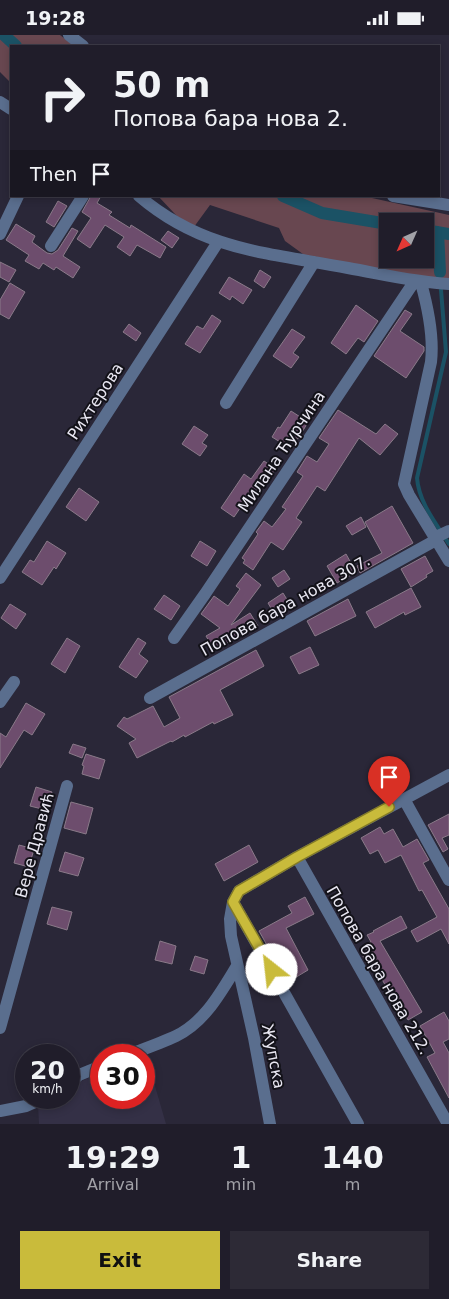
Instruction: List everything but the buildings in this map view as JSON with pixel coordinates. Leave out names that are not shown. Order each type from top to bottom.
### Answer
[{"type":"street","points":[[69,35],[82,45]]},
{"type":"street","points":[[0,234],[18,197]]},
{"type":"street","points":[[51,246],[82,197]]},
{"type":"street","points":[[141,197],[177,223],[218,242],[273,255],[418,282],[449,284]]},
{"type":"street","points":[[400,197],[449,205]]},
{"type":"street","name":"Рихтерова","points":[[0,578],[218,242]]},
{"type":"street","points":[[226,403],[314,262]]},
{"type":"street","points":[[418,282],[426,301],[432,349],[431,362],[404,484],[449,561]]},
{"type":"street","name":"Милана Ћурчина","points":[[174,638],[418,282]]},
{"type":"street","name":"Попова бара нова 307.","points":[[150,698],[449,531]]},
{"type":"street","points":[[0,702],[14,682]]},
{"type":"street","points":[[358,1124],[233,902],[239,891],[297,857],[449,775]]},
{"type":"street","name":"Вере Дравић","points":[[0,1028],[67,786]]},
{"type":"street","points":[[404,799],[449,880]]},
{"type":"street","name":"Попова бара нова 212.","points":[[297,857],[448,1124]]},
{"type":"street","name":"Жупска","points":[[233,902],[230,919],[231,936],[254,1038],[270,1124]]},
{"type":"street","points":[[155,1045],[177,1036],[206,1013],[220,995],[237,965]]},
{"type":"street","points":[[0,1111],[15,1108]]},
{"type":"shaded area","points":[[0,35],[60,35],[73,45],[10,45],[10,82],[0,72]]},
{"type":"shaded area","points":[[159,197],[368,197],[449,215],[449,285],[314,262],[285,241],[279,228],[210,205],[191,231]]},
{"type":"shaded area","points":[[90,1077],[90,1109],[155,1109],[155,1086],[166,1124],[39,1124],[38,1109],[80,1109],[80,1082]]},
{"type":"waterway","points":[[4,35],[15,45]]},
{"type":"waterway","points":[[285,197],[322,213],[379,222]]},
{"type":"waterway","points":[[434,232],[449,234]]},
{"type":"waterway","points":[[438,232],[440,272]]},
{"type":"waterway","points":[[441,290],[446,352],[417,478],[421,496],[449,544]]},
{"type":"route","points":[[272,970],[233,902],[239,891],[389,807]]}]
